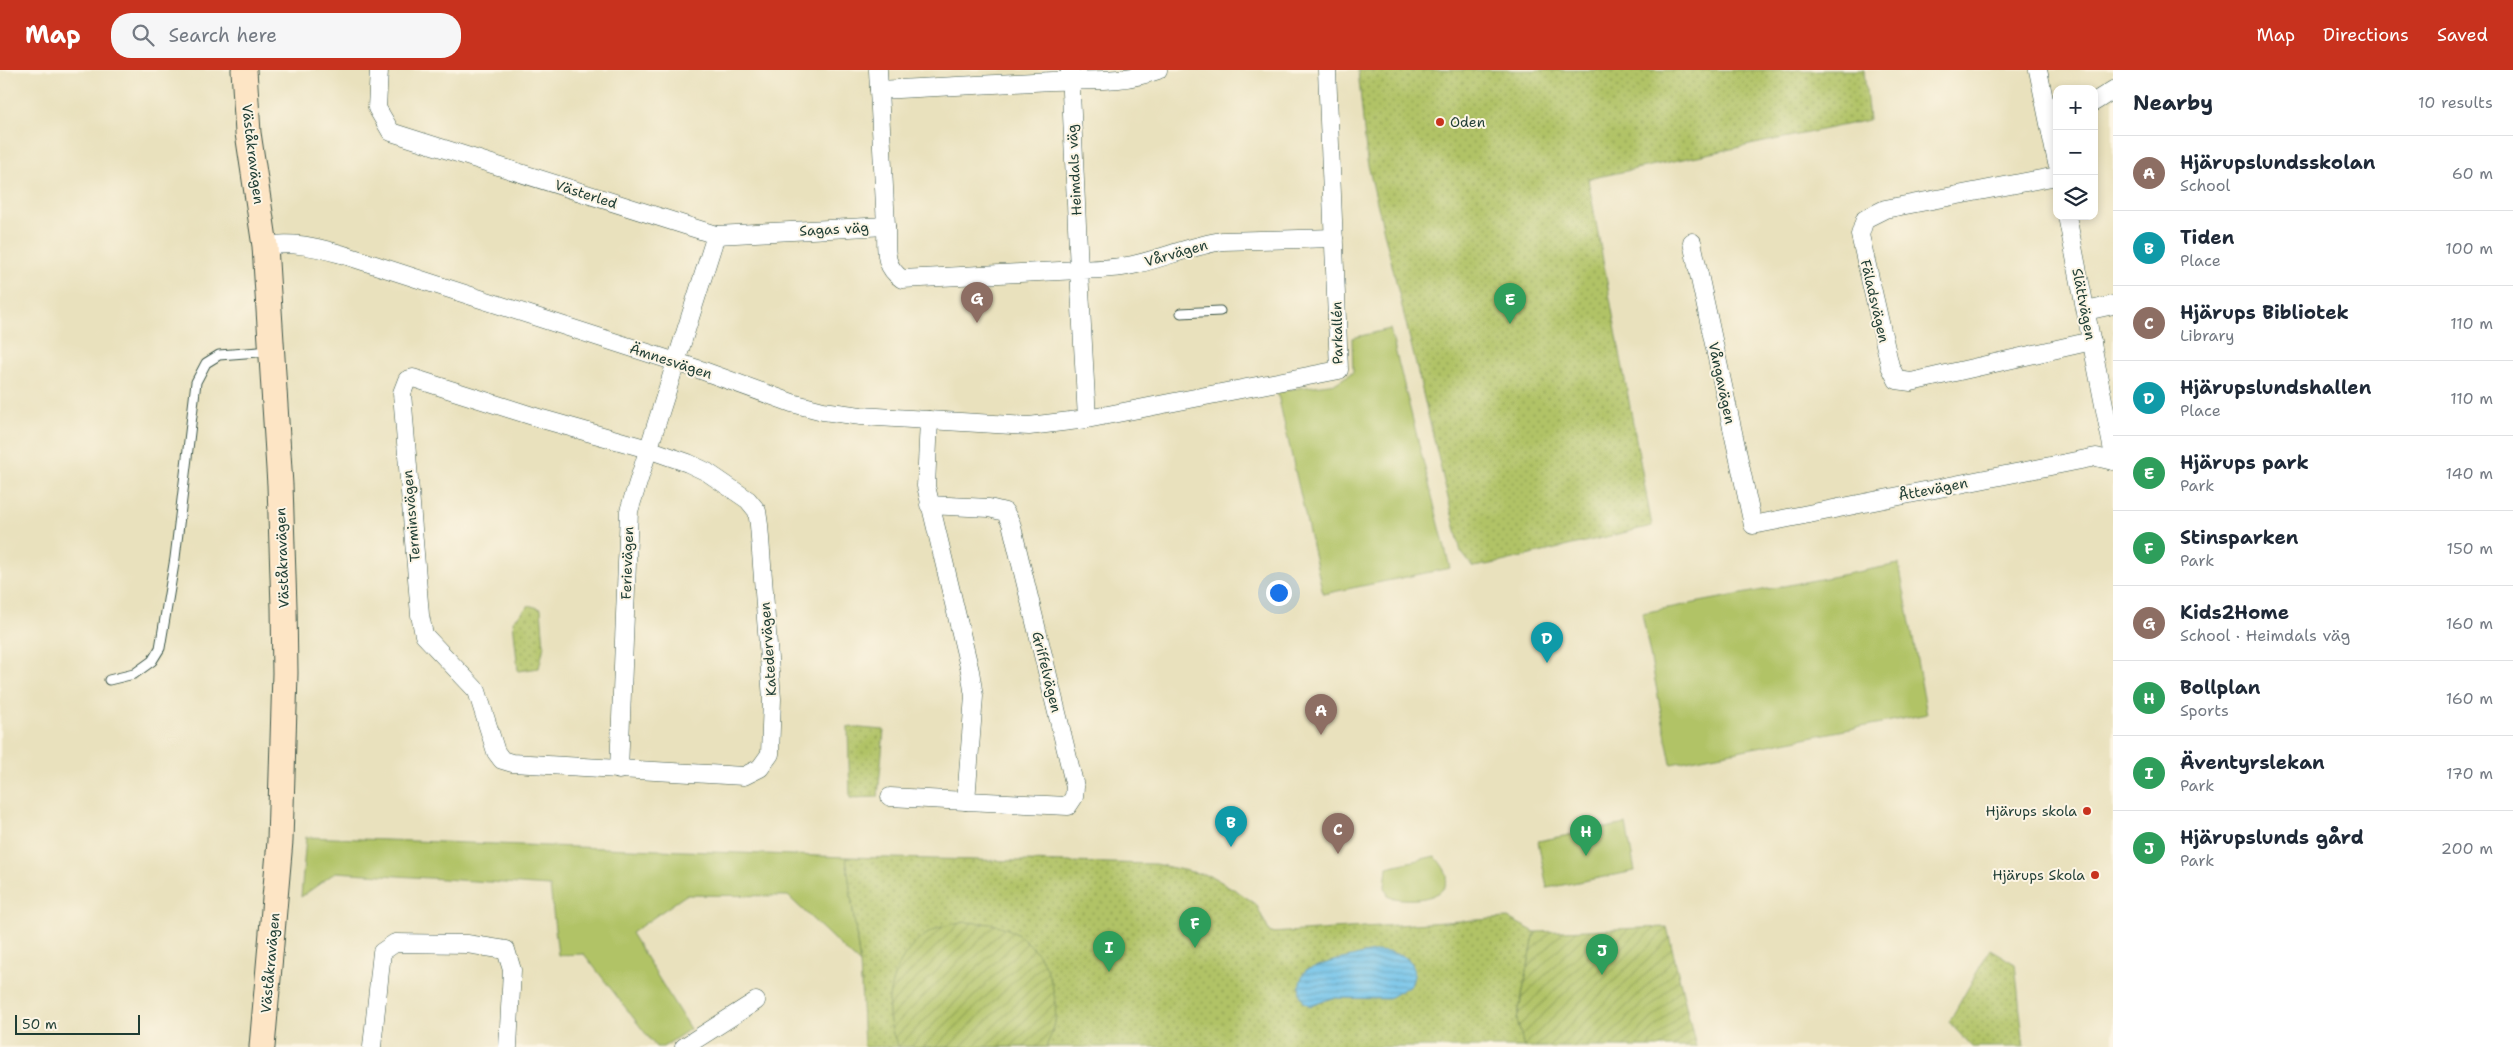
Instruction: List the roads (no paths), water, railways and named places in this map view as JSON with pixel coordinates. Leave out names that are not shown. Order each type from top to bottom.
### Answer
[{"type":"street","name":"Väståkravägen","points":[[244,70],[248,133],[265,246],[282,549],[285,674],[280,841],[262,1047]]},
{"type":"street","name":"Västerled","points":[[379,70],[377,108],[391,132],[716,235]]},
{"type":"street","name":"Sagas väg","points":[[716,235],[886,226],[878,70]]},
{"type":"street","points":[[879,90],[1070,75],[1135,78],[1158,70]]},
{"type":"street","name":"Parkallén","points":[[1087,419],[1339,370],[1327,70]]},
{"type":"street","points":[[2038,70],[2053,124]]},
{"type":"street","name":"Heimdals väg","points":[[1070,75],[1087,419]]},
{"type":"street","points":[[2098,99],[2113,90]]},
{"type":"street","name":"Fäladsvägen","points":[[2053,177],[1885,209],[1865,219],[1860,235],[1890,366],[1897,380],[1911,382],[2092,341]]},
{"type":"street","name":"Slättvägen","points":[[2068,220],[2113,452]]},
{"type":"street","points":[[886,226],[888,264],[892,272],[902,279],[1079,270]]},
{"type":"street","points":[[676,362],[716,235]]},
{"type":"street","name":"Vårvägen","points":[[1079,270],[1118,268],[1205,243],[1334,238]]},
{"type":"street","name":"Vångavägen","points":[[1692,242],[1753,525]]},
{"type":"street","name":"Ämnesvägen","points":[[265,246],[282,243],[304,244],[332,252],[676,362],[792,403],[824,411],[1029,426],[1087,419]]},
{"type":"street","points":[[2086,311],[2113,305]]},
{"type":"street","name":"Ferievägen","points":[[620,770],[628,511],[676,362]]},
{"type":"street","name":"Terminsvägen","points":[[620,770],[512,763],[502,760],[496,752],[477,691],[424,635],[420,615],[402,393],[407,380],[413,378],[422,379],[542,419],[648,449]]},
{"type":"street","points":[[929,420],[926,486],[954,599],[974,696],[966,802]]},
{"type":"street","name":"Katedervägen","points":[[620,770],[744,776],[760,768],[770,754],[772,699],[757,511],[748,500],[706,472],[648,449]]},
{"type":"street","name":"Åttevägen","points":[[1753,525],[2096,457],[2113,461]]},
{"type":"street","name":"Griffelvägen","points":[[890,797],[1068,806],[1074,797],[1075,787],[1011,523],[1005,512],[989,508],[930,505]]},
{"type":"street","points":[[372,1047],[382,952],[395,943],[467,944],[506,950],[512,970],[508,1047]]},
{"type":"street","points":[[684,1047],[756,1001]]},
{"type":"lane","points":[[1181,313],[1220,312]]},
{"type":"lane","points":[[109,680],[134,674],[152,661],[160,648],[175,558],[196,382],[206,363],[219,355],[272,351]]},
{"type":"water","points":[[1377,951],[1400,955],[1411,963],[1414,968],[1414,976],[1411,985],[1387,999],[1332,998],[1311,1006],[1302,1000],[1300,984],[1306,970],[1333,961]]},
{"type":"place","name":"Oden","points":[[1440,122]]},
{"type":"place","name":"Kids2Home","points":[[977,323]]},
{"type":"place","name":"Hjärups park","points":[[1510,324]]},
{"type":"place","name":"Hjärupslundshallen","points":[[1547,663]]},
{"type":"place","name":"Hjärupslundsskolan","points":[[1321,735]]},
{"type":"place","name":"Hjärups skola","points":[[2087,811]]},
{"type":"place","name":"Tiden","points":[[1231,847]]},
{"type":"place","name":"Hjärups Bibliotek","points":[[1338,854]]},
{"type":"place","name":"Bollplan","points":[[1586,856]]},
{"type":"place","name":"Hjärups Skola","points":[[2095,875]]},
{"type":"place","name":"Stinsparken","points":[[1195,948]]},
{"type":"place","name":"Äventyrslekan","points":[[1109,972]]},
{"type":"place","name":"Hjärupslunds gård","points":[[1602,975]]}]
